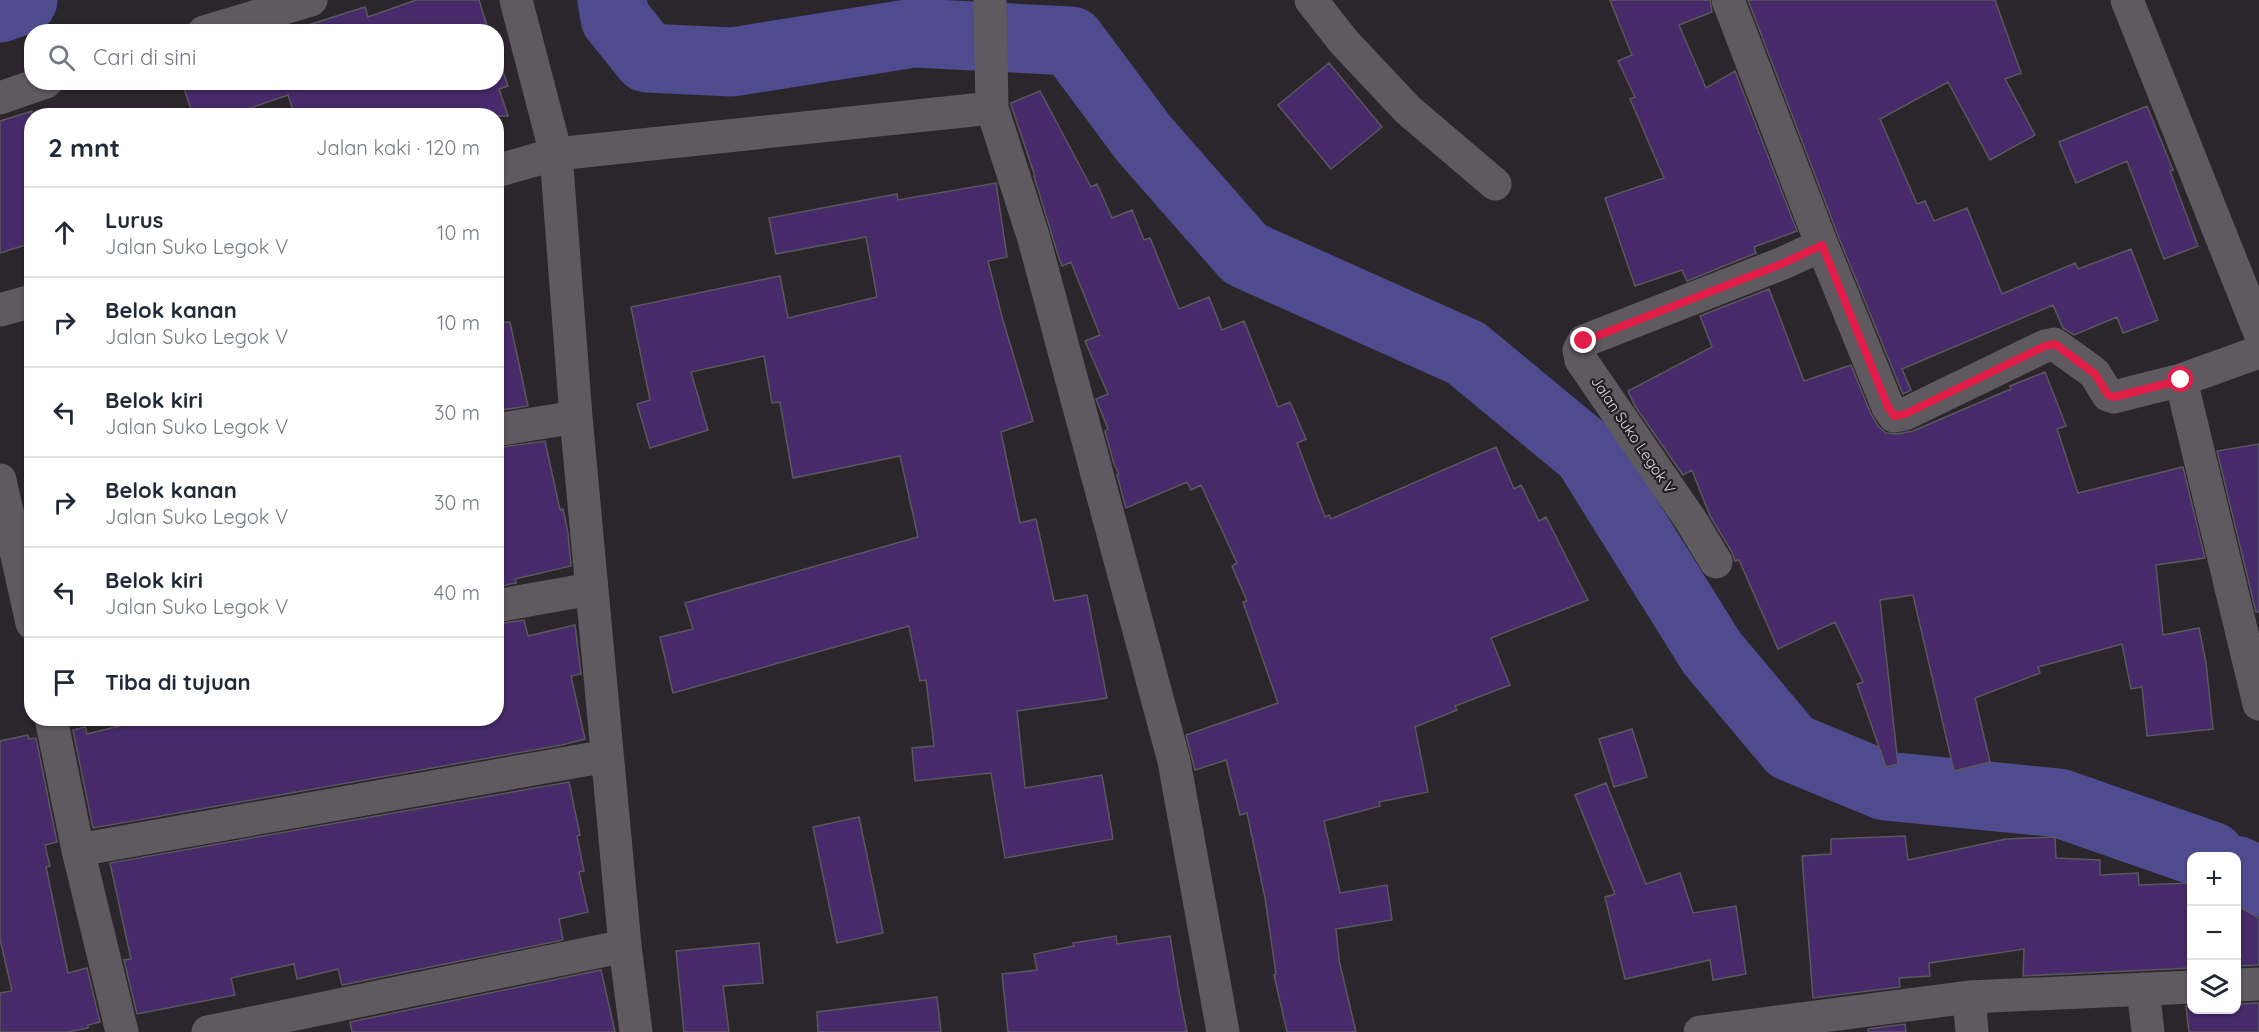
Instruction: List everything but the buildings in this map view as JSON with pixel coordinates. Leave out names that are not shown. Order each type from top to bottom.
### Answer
[{"type":"street","points":[[231,24],[311,0]]},
{"type":"street","points":[[516,0],[556,154],[591,589],[625,946],[636,1032]]},
{"type":"street","points":[[990,0],[992,108],[1034,239],[1174,761],[1223,1032]]},
{"type":"street","points":[[1311,0],[1344,42],[1408,110],[1495,184]]},
{"type":"street","points":[[1728,0],[1822,245],[1888,407],[1894,416],[1905,414],[2045,346],[2055,344],[2095,374],[2108,395],[2114,397],[2181,380],[2259,352]]},
{"type":"street","points":[[2127,0],[2259,331]]},
{"type":"street","points":[[0,98],[24,90]]},
{"type":"street","points":[[504,169],[556,154],[992,108]]},
{"type":"street","name":"Jalan Suko Legok V","points":[[1716,562],[1684,510],[1581,360],[1579,350],[1584,341],[1784,263],[1822,245]]},
{"type":"street","points":[[0,310],[24,304]]},
{"type":"street","points":[[2181,380],[2259,704]]},
{"type":"street","points":[[504,429],[576,417]]},
{"type":"street","points":[[13,499],[24,571]]},
{"type":"street","points":[[504,605],[591,589]]},
{"type":"street","points":[[53,726],[78,850],[122,1032]]},
{"type":"street","points":[[78,850],[607,756]]},
{"type":"street","points":[[208,1032],[625,946]]},
{"type":"street","points":[[2241,985],[2259,984]]},
{"type":"street","points":[[1700,1032],[1969,997],[2187,987]]},
{"type":"street","points":[[2143,989],[2148,1032]]},
{"type":"street","points":[[1969,997],[1972,1032]]},
{"type":"waterway","points":[[0,8],[23,0]]},
{"type":"waterway","points":[[612,0],[615,18],[647,58],[732,62],[914,33],[1071,41],[1144,139],[1245,254],[1466,353],[1587,453],[1712,653],[1791,747],[1885,786],[2059,803],[2200,852]]},
{"type":"waterway","points":[[2241,873],[2259,882]]},
{"type":"route","points":[[1584,341],[1784,263],[1822,245],[1888,407],[1894,416],[1905,414],[2045,346],[2055,344],[2095,374],[2108,395],[2114,397],[2181,380]]}]
